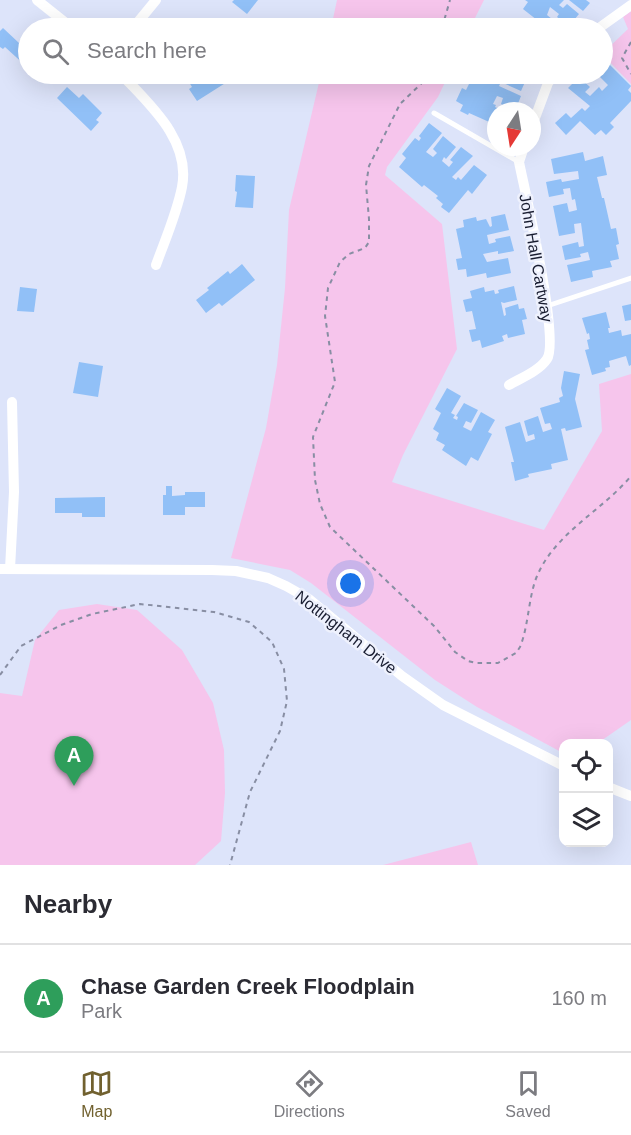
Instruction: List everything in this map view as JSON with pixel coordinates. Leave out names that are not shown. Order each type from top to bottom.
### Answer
[{"type":"street","points":[[37,0],[60,18]]},
{"type":"street","points":[[141,18],[156,0]]},
{"type":"street","points":[[613,18],[631,5]]},
{"type":"street","points":[[130,84],[168,127],[180,156],[183,185],[156,265]]},
{"type":"street","points":[[541,102],[548,84]]},
{"type":"street","name":"John Hall Cartway","points":[[509,385],[538,368],[549,358],[551,343],[547,306],[519,162],[521,156]]},
{"type":"street","points":[[5,569],[14,492],[12,402]]},
{"type":"street","name":"Nottingham Drive","points":[[5,569],[212,570],[236,571],[268,578],[309,599],[402,676],[443,705],[559,763]]},
{"type":"street","points":[[613,789],[631,796]]},
{"type":"lane","points":[[434,113],[519,162]]},
{"type":"lane","points":[[547,306],[631,278]]},
{"type":"path","points":[[445,18],[450,0]]},
{"type":"path","points":[[631,42],[622,58],[631,74]]},
{"type":"path","points":[[421,84],[400,104],[369,166],[366,178],[369,242],[365,248],[349,254],[340,262],[328,288],[326,316],[335,382],[332,394],[315,428],[312,446],[315,480],[326,521],[336,534],[360,554],[434,626],[455,652],[468,661],[498,663],[516,653],[520,647],[537,576],[550,553],[563,538],[622,487],[631,476]]},
{"type":"path","points":[[0,675],[21,646],[62,625],[92,614],[140,604],[214,612],[249,622],[272,642],[284,669],[287,701],[280,731],[250,792],[230,865]]},
{"type":"shaded area","points":[[337,0],[484,0],[475,18],[333,18]]},
{"type":"shaded area","points":[[631,11],[631,84],[613,65],[613,43],[628,29],[623,17]]},
{"type":"shaded area","points":[[319,84],[444,84],[438,97],[387,167],[385,175],[442,224],[457,349],[403,455],[392,482],[544,530],[602,431],[599,384],[631,374],[631,720],[604,739],[559,739],[559,751],[477,707],[435,680],[311,583],[290,570],[231,558],[266,428],[277,365],[285,288],[289,210]]},
{"type":"shaded area","points":[[97,604],[137,610],[182,650],[213,703],[224,750],[225,793],[221,841],[195,865],[0,865],[0,693],[22,696],[35,640],[59,610]]},
{"type":"shaded area","points":[[471,842],[478,865],[383,865]]},
{"type":"building","points":[[234,0],[258,0],[247,14],[232,2]]},
{"type":"building","points":[[525,0],[564,0],[559,5],[563,8],[567,4],[579,14],[576,18],[558,18],[559,14],[550,7],[547,15],[551,18],[534,18],[523,9],[528,2]]},
{"type":"building","points":[[569,0],[586,0],[590,3],[583,11]]},
{"type":"building","points":[[3,28],[18,42],[18,59],[5,47],[3,49],[0,47],[0,31]]},
{"type":"building","points":[[613,68],[631,86],[628,90],[631,93],[631,101],[610,123],[614,127],[606,135],[601,130],[595,135],[580,121],[566,135],[555,123],[566,113],[571,118],[582,108],[585,111],[590,106],[568,88],[572,84],[587,84],[590,87],[585,92],[590,96],[599,87],[602,91],[608,85],[613,84]]},
{"type":"building","points":[[190,84],[224,84],[197,101],[189,89],[192,87]]},
{"type":"building","points":[[469,84],[500,84],[499,86],[521,96],[519,102],[502,102],[503,98],[497,96],[494,102],[487,102],[487,121],[460,111],[463,105],[456,101],[462,88],[466,90]]},
{"type":"building","points":[[505,84],[524,84],[521,91]]},
{"type":"building","points":[[67,87],[79,98],[83,94],[102,113],[96,120],[99,122],[91,131],[57,98]]},
{"type":"building","points":[[429,123],[442,133],[426,152],[433,157],[437,153],[433,149],[443,136],[456,147],[442,161],[449,167],[453,162],[450,160],[461,147],[473,156],[452,177],[456,180],[458,177],[461,180],[474,165],[487,175],[472,194],[468,190],[449,213],[441,207],[443,204],[436,198],[438,196],[424,185],[422,187],[399,167],[406,158],[402,154],[415,138],[419,141],[421,138],[419,136]]},
{"type":"building","points":[[583,152],[585,161],[603,156],[607,175],[597,177],[611,229],[616,228],[619,259],[610,261],[612,267],[592,271],[593,277],[571,282],[567,265],[590,260],[588,252],[580,254],[581,257],[565,260],[562,246],[578,242],[579,247],[584,246],[581,223],[574,224],[575,233],[559,236],[553,206],[567,203],[569,212],[577,210],[575,199],[572,200],[570,188],[563,189],[564,194],[549,197],[546,182],[579,179],[578,171],[554,174],[551,159]]},
{"type":"building","points":[[236,175],[255,176],[253,208],[235,207]]},
{"type":"building","points":[[505,214],[509,230],[487,235],[489,244],[496,242],[495,239],[510,236],[514,251],[483,254],[487,262],[508,258],[511,273],[487,278],[486,273],[467,277],[466,269],[458,270],[456,259],[462,258],[456,229],[464,227],[463,220],[476,217],[477,221],[486,219],[490,227],[492,226],[491,217]]},
{"type":"building","points":[[242,264],[255,280],[222,306],[219,303],[206,313],[196,300],[228,271],[230,274]]},
{"type":"building","points":[[514,286],[517,300],[501,302],[504,316],[506,315],[505,308],[518,304],[519,309],[524,308],[527,319],[522,320],[525,334],[508,338],[507,334],[502,336],[504,341],[482,348],[480,340],[472,342],[469,330],[476,329],[472,311],[466,312],[463,300],[472,298],[470,291],[484,287],[485,292],[494,290],[495,294],[499,293],[498,290]]},
{"type":"building","points":[[20,287],[37,289],[34,312],[17,311]]},
{"type":"building","points":[[631,304],[631,320],[625,321],[622,306]]},
{"type":"building","points":[[606,312],[609,333],[621,330],[622,336],[631,334],[631,365],[629,366],[626,356],[609,361],[610,367],[605,368],[606,371],[592,375],[585,350],[589,349],[587,340],[590,339],[589,333],[587,334],[582,318]]},
{"type":"building","points":[[79,362],[103,366],[98,397],[73,393]]},
{"type":"building","points":[[564,371],[580,374],[575,399],[582,427],[566,431],[565,428],[561,429],[568,460],[551,464],[552,469],[528,474],[529,477],[515,481],[511,462],[514,462],[505,427],[520,422],[526,442],[535,439],[534,434],[528,436],[524,421],[538,416],[543,432],[552,429],[550,423],[545,424],[540,408],[560,402],[559,398],[563,396],[561,388]]},
{"type":"building","points":[[447,388],[461,396],[451,413],[455,415],[453,418],[457,420],[456,416],[464,403],[478,410],[471,423],[466,421],[463,427],[471,431],[481,412],[495,420],[488,432],[492,434],[478,461],[471,457],[466,466],[442,450],[445,445],[436,440],[439,433],[433,429],[441,413],[435,409]]},
{"type":"building","points":[[166,486],[172,486],[172,496],[185,495],[185,492],[205,492],[205,507],[185,507],[185,515],[163,515],[163,495],[166,495]]},
{"type":"building","points":[[105,497],[105,517],[82,517],[82,513],[55,513],[55,498]]},
{"type":"place","name":"Chase Garden Creek Floodplain","points":[[74,786]]}]
